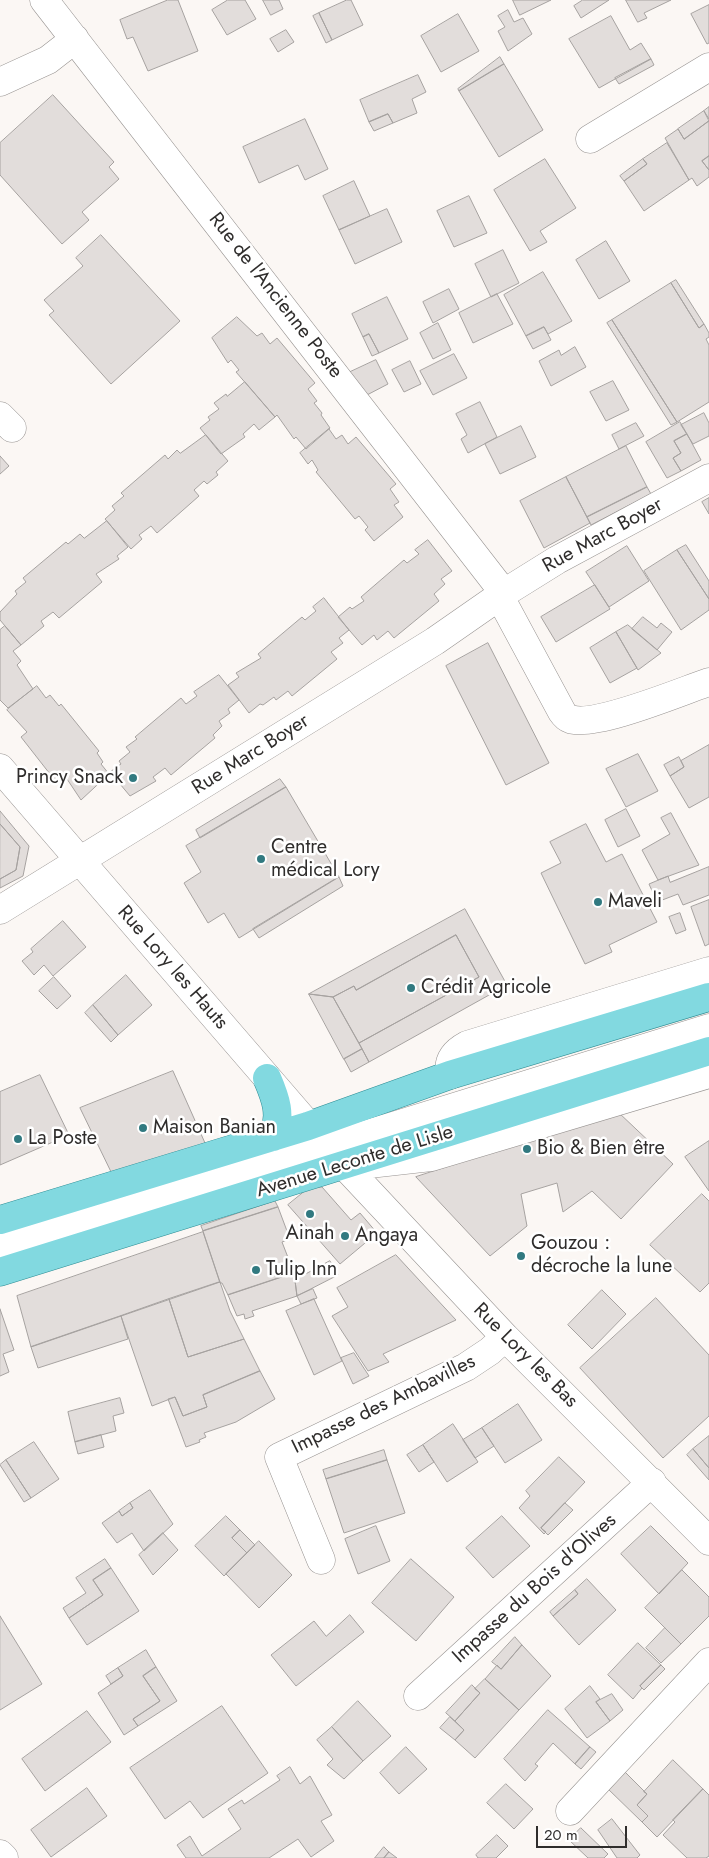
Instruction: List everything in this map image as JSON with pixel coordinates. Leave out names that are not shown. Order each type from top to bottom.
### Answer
[{"type":"main road","points":[[0,1220],[308,1126],[450,1075],[709,997]]},
{"type":"main road","name":"Avenue Leconte de Lisle","points":[[0,1272],[336,1157],[709,1051]]},
{"type":"main road","points":[[267,1078],[277,1100],[277,1126],[273,1137]]},
{"type":"street","name":"Rue de l'Ancienne Poste","points":[[55,4],[75,39],[502,595]]},
{"type":"street","points":[[0,82],[48,60],[75,39]]},
{"type":"street","points":[[590,139],[709,67]]},
{"type":"street","name":"Rue Marc Boyer","points":[[0,910],[436,642],[502,595],[556,560],[709,478]]},
{"type":"street","points":[[502,595],[562,712],[569,719],[580,721],[616,714],[709,682]]},
{"type":"street","name":"Rue Lory les Hauts","points":[[0,768],[336,1157]]},
{"type":"street","points":[[450,1075],[448,1066],[451,1059],[456,1051],[467,1045],[709,971]]},
{"type":"street","name":"Avenue Leconte de Lisle","points":[[0,1248],[336,1157],[709,1028]]},
{"type":"street","points":[[336,1157],[431,1157],[709,1074]]},
{"type":"street","name":"Rue Lory les Bas","points":[[336,1157],[505,1337],[709,1541]]},
{"type":"street","name":"Impasse des Ambavilles","points":[[321,1560],[279,1457],[466,1367],[490,1351],[505,1337]]},
{"type":"street","name":"Impasse du Bois d'Olives","points":[[418,1696],[652,1482]]},
{"type":"street","points":[[570,1811],[709,1662]]},
{"type":"street","points":[[0,1854],[4,1858]]},
{"type":"building","points":[[168,0],[178,0],[198,51],[148,71],[133,37],[127,39],[120,20]]},
{"type":"building","points":[[228,0],[245,0],[256,19],[227,35],[212,10]]},
{"type":"building","points":[[263,0],[279,0],[283,9],[271,15]]},
{"type":"building","points":[[347,0],[351,0],[363,25],[332,40],[319,13]]},
{"type":"building","points":[[513,0],[551,0],[520,15]]},
{"type":"building","points":[[583,0],[609,0],[581,18],[574,6]]},
{"type":"building","points":[[626,0],[671,0],[644,13],[647,18],[638,22]]},
{"type":"building","points":[[709,5],[709,43],[707,44],[691,14]]},
{"type":"building","points":[[508,10],[514,22],[523,18],[532,34],[508,51],[498,31],[505,27],[498,16]]},
{"type":"building","points":[[319,13],[332,40],[326,43],[313,16]]},
{"type":"building","points":[[458,14],[479,51],[441,72],[421,36]]},
{"type":"building","points":[[611,16],[630,50],[641,43],[651,59],[599,88],[569,39]]},
{"type":"building","points":[[286,30],[294,42],[278,52],[270,39]]},
{"type":"building","points":[[500,57],[504,64],[459,91],[458,89]]},
{"type":"building","points":[[651,59],[654,65],[619,84],[615,78]]},
{"type":"building","points":[[504,64],[543,130],[499,157],[459,91]]},
{"type":"building","points":[[418,75],[426,92],[412,99],[417,113],[393,123],[388,114],[369,122],[360,100]]},
{"type":"building","points":[[53,95],[114,162],[109,167],[119,179],[82,212],[89,220],[62,244],[0,175],[0,143]]},
{"type":"building","points":[[709,107],[709,119],[704,111]]},
{"type":"building","points":[[704,111],[709,121],[684,139],[678,129]]},
{"type":"building","points":[[388,114],[393,123],[374,131],[369,122]]},
{"type":"building","points":[[305,119],[328,169],[305,180],[298,165],[259,183],[243,147]]},
{"type":"building","points":[[709,121],[709,156],[702,161],[709,170],[709,177],[697,186],[692,178],[689,180],[665,138],[678,129],[684,139]]},
{"type":"building","points":[[667,143],[689,180],[644,211],[624,181],[647,164],[643,159]]},
{"type":"building","points":[[709,156],[709,170],[702,161]]},
{"type":"building","points":[[545,159],[576,208],[540,231],[547,242],[530,251],[494,190]]},
{"type":"building","points":[[643,159],[647,164],[624,181],[620,176]]},
{"type":"building","points":[[354,181],[370,216],[339,230],[323,196]]},
{"type":"building","points":[[469,196],[487,233],[454,247],[437,211]]},
{"type":"building","points":[[387,209],[402,242],[355,264],[339,230]]},
{"type":"building","points":[[101,235],[180,321],[111,384],[49,315],[54,311],[44,300],[83,266],[76,258]]},
{"type":"building","points":[[606,241],[630,281],[599,299],[576,260]]},
{"type":"building","points":[[503,250],[519,283],[491,297],[475,264]]},
{"type":"building","points":[[543,272],[572,321],[548,334],[544,327],[526,336],[504,295]]},
{"type":"building","points":[[676,280],[704,324],[699,328],[671,283]]},
{"type":"building","points":[[671,283],[699,328],[704,324],[709,333],[709,337],[706,339],[709,345],[709,402],[677,422],[612,320]]},
{"type":"building","points":[[449,289],[459,309],[433,323],[423,302]]},
{"type":"building","points":[[497,294],[513,324],[473,343],[459,313]]},
{"type":"building","points":[[387,297],[408,339],[379,353],[369,334],[363,337],[352,314]]},
{"type":"building","points":[[237,317],[257,336],[262,333],[270,344],[277,338],[315,383],[308,389],[317,401],[314,403],[330,428],[306,449],[296,437],[294,439],[277,415],[275,417],[236,372],[239,370],[231,360],[228,363],[212,338]]},
{"type":"building","points":[[612,320],[677,422],[671,425],[607,323]]},
{"type":"building","points":[[438,323],[451,350],[433,359],[420,333]]},
{"type":"building","points":[[544,327],[551,340],[533,349],[526,336]]},
{"type":"building","points":[[369,334],[379,353],[372,356],[363,337]]},
{"type":"building","points":[[575,347],[586,367],[551,386],[539,361],[559,350],[561,355]]},
{"type":"building","points":[[454,354],[467,378],[433,395],[420,371]]},
{"type":"building","points":[[376,360],[388,384],[365,396],[346,374]]},
{"type":"building","points":[[410,361],[421,384],[404,392],[392,370]]},
{"type":"building","points":[[613,381],[629,410],[606,421],[590,392]]},
{"type":"building","points":[[245,382],[275,417],[259,430],[254,424],[243,434],[245,437],[221,454],[200,428],[210,420],[208,417],[219,409],[214,403]]},
{"type":"building","points":[[480,402],[497,437],[468,453],[461,439],[467,435],[456,414]]},
{"type":"building","points":[[704,413],[709,423],[709,436],[693,444],[681,425]]},
{"type":"building","points":[[680,422],[687,434],[674,441],[681,453],[673,458],[681,471],[667,478],[646,442]]},
{"type":"building","points":[[636,423],[644,436],[619,449],[612,435]]},
{"type":"building","points":[[521,426],[536,457],[500,474],[485,444]]},
{"type":"building","points":[[329,429],[336,439],[342,435],[348,444],[356,437],[396,484],[390,489],[399,502],[394,505],[403,517],[374,541],[365,530],[368,527],[359,516],[355,519],[316,472],[318,470],[312,460],[308,464],[300,453]]},
{"type":"building","points":[[687,434],[701,460],[681,471],[673,458],[681,453],[674,441]]},
{"type":"building","points":[[206,435],[228,461],[216,472],[218,475],[207,484],[204,481],[194,490],[199,496],[157,533],[151,526],[139,535],[142,539],[131,549],[105,519],[115,510],[112,506],[124,496],[121,493],[165,455],[168,459],[177,450],[180,453]]},
{"type":"building","points":[[626,446],[647,487],[587,517],[566,477]]},
{"type":"building","points":[[0,456],[9,466],[0,474]]},
{"type":"building","points":[[566,477],[590,523],[544,548],[520,501]]},
{"type":"building","points":[[647,487],[651,494],[591,525],[587,517]]},
{"type":"building","points":[[709,498],[709,514],[702,502]]},
{"type":"building","points":[[107,521],[128,547],[117,556],[119,559],[96,574],[102,582],[59,618],[53,612],[41,621],[44,626],[21,645],[0,620],[0,612],[17,594],[15,591],[26,582],[23,578],[66,542],[68,544],[80,534],[84,538]]},
{"type":"building","points":[[428,540],[452,571],[441,579],[445,584],[434,594],[439,601],[394,638],[388,631],[377,640],[374,635],[362,645],[338,617],[350,607],[352,609],[364,601],[361,597],[404,560],[407,563],[419,554],[415,550]]},
{"type":"building","points":[[686,545],[709,581],[709,599],[677,550]]},
{"type":"building","points":[[627,546],[649,581],[609,607],[586,572]]},
{"type":"building","points":[[677,550],[709,599],[709,610],[681,630],[644,571]]},
{"type":"building","points":[[595,585],[610,609],[556,642],[541,617]]},
{"type":"building","points":[[324,598],[349,630],[339,638],[343,643],[331,652],[337,659],[292,696],[288,691],[276,700],[274,697],[263,705],[260,704],[249,713],[228,685],[239,677],[236,673],[261,658],[258,654],[302,617],[305,620],[316,611],[313,607]]},
{"type":"building","points":[[643,617],[657,628],[661,623],[672,632],[657,650],[632,629]]},
{"type":"building","points":[[628,625],[661,653],[638,670],[616,632]]},
{"type":"building","points":[[5,626],[21,645],[13,651],[21,661],[17,665],[33,689],[8,708],[0,700],[0,630]]},
{"type":"building","points":[[616,632],[637,668],[610,683],[590,648]]},
{"type":"building","points":[[488,643],[549,763],[506,785],[446,666]]},
{"type":"building","points":[[219,675],[239,700],[228,709],[230,713],[219,721],[222,726],[213,735],[215,738],[171,775],[165,768],[153,777],[156,781],[130,796],[110,772],[121,764],[119,761],[130,752],[126,747],[181,698],[186,704],[197,696],[194,692]]},
{"type":"building","points":[[37,686],[46,698],[50,695],[59,706],[61,704],[99,751],[97,753],[103,762],[101,764],[109,774],[81,800],[65,776],[57,783],[21,737],[27,732],[7,710]]},
{"type":"building","points":[[709,745],[709,797],[689,808],[670,776],[684,767],[681,761]]},
{"type":"building","points":[[638,754],[658,791],[626,807],[606,769]]},
{"type":"building","points":[[679,757],[684,767],[670,776],[664,765]]},
{"type":"building","points":[[280,779],[286,787],[200,838],[196,830]]},
{"type":"building","name":"Centre médical Lory","points":[[286,787],[339,877],[239,938],[224,913],[208,923],[184,883],[201,872],[186,846]]},
{"type":"building","points":[[626,809],[640,836],[618,847],[605,820]]},
{"type":"building","points":[[0,811],[29,846],[23,876],[0,888],[0,879],[16,870],[20,847],[0,824]]},
{"type":"building","points":[[671,813],[699,865],[658,880],[642,850],[670,834],[661,818]]},
{"type":"building","points":[[0,824],[20,847],[16,870],[0,879]]},
{"type":"building","points":[[586,824],[606,862],[622,854],[657,922],[609,945],[612,952],[585,964],[541,873],[561,863],[550,842]]},
{"type":"building","points":[[709,867],[709,895],[683,905],[678,894],[657,902],[649,884],[668,876],[670,882]]},
{"type":"building","points":[[339,877],[343,886],[259,938],[253,929]]},
{"type":"building","points":[[709,900],[709,944],[705,946],[691,907]]},
{"type":"building","points":[[465,909],[507,985],[369,1062],[359,1043],[479,977],[456,935],[356,990],[354,986],[333,997],[309,994]]},
{"type":"building","points":[[680,913],[686,930],[676,934],[669,917]]},
{"type":"building","points":[[63,921],[86,947],[53,976],[44,965],[34,975],[22,961],[33,952],[31,949]]},
{"type":"building","points":[[456,935],[479,977],[359,1043],[333,997],[354,986],[356,990]]},
{"type":"building","points":[[126,975],[152,1005],[118,1035],[93,1005]]},
{"type":"building","points":[[54,977],[71,996],[57,1009],[39,991]]},
{"type":"building","points":[[309,994],[333,997],[362,1049],[344,1059]]},
{"type":"building","points":[[93,1005],[118,1035],[111,1042],[85,1013]]},
{"type":"building","points":[[362,1049],[369,1062],[351,1072],[344,1059]]},
{"type":"building","points":[[173,1071],[205,1143],[114,1178],[80,1108]]},
{"type":"building","points":[[40,1075],[69,1135],[0,1165],[0,1092]]},
{"type":"building","points":[[618,1112],[673,1164],[621,1219],[592,1191],[563,1212],[557,1183],[521,1194],[527,1226],[490,1256],[416,1177]]},
{"type":"building","points":[[709,1141],[709,1191],[685,1157]]},
{"type":"building","points":[[310,1187],[322,1187],[351,1220],[360,1213],[377,1233],[340,1264],[288,1205]]},
{"type":"building","points":[[702,1194],[709,1201],[709,1283],[700,1292],[650,1245]]},
{"type":"building","points":[[275,1201],[278,1207],[203,1231],[201,1226]]},
{"type":"building","points":[[278,1207],[290,1239],[282,1242],[294,1273],[228,1295],[222,1283],[220,1283],[203,1231]]},
{"type":"building","points":[[203,1232],[220,1282],[31,1347],[17,1296]]},
{"type":"building","points":[[396,1255],[456,1320],[383,1354],[389,1362],[368,1371],[332,1316],[348,1307],[337,1288]]},
{"type":"building","points":[[330,1261],[338,1275],[297,1296],[294,1273],[302,1271],[303,1275]]},
{"type":"building","points":[[294,1273],[297,1296],[252,1311],[254,1316],[245,1319],[244,1314],[237,1316],[228,1295]]},
{"type":"building","points":[[220,1282],[230,1311],[244,1339],[188,1357],[169,1299]]},
{"type":"building","points":[[313,1289],[317,1298],[301,1304],[297,1296]]},
{"type":"building","points":[[602,1290],[626,1314],[592,1349],[568,1325]]},
{"type":"building","points":[[656,1298],[709,1355],[709,1416],[663,1458],[580,1368]]},
{"type":"building","points":[[169,1299],[188,1357],[244,1339],[260,1371],[203,1395],[207,1407],[183,1416],[175,1397],[152,1406],[121,1316]]},
{"type":"building","points":[[314,1299],[342,1361],[314,1375],[286,1311]]},
{"type":"building","points":[[0,1309],[14,1350],[3,1354],[9,1372],[0,1376]]},
{"type":"building","points":[[121,1316],[128,1339],[38,1368],[31,1347]]},
{"type":"building","points":[[354,1353],[369,1376],[353,1384],[341,1358]]},
{"type":"building","points":[[260,1371],[275,1399],[236,1422],[204,1433],[206,1437],[199,1440],[200,1442],[186,1447],[168,1399],[175,1397],[183,1416],[207,1407],[203,1395]]},
{"type":"building","points":[[120,1398],[124,1413],[113,1416],[116,1431],[75,1442],[68,1412]]},
{"type":"building","points":[[518,1404],[542,1440],[505,1463],[482,1428]]},
{"type":"building","points":[[453,1424],[478,1462],[447,1482],[423,1445]]},
{"type":"building","points":[[482,1428],[494,1446],[475,1458],[463,1440]]},
{"type":"building","points":[[101,1435],[104,1447],[78,1454],[75,1442]]},
{"type":"building","points":[[709,1436],[709,1468],[693,1449]]},
{"type":"building","points":[[34,1442],[59,1479],[31,1498],[6,1460]]},
{"type":"building","points":[[423,1445],[434,1462],[419,1472],[407,1455]]},
{"type":"building","points":[[693,1449],[709,1468],[709,1480],[687,1455]]},
{"type":"building","points":[[384,1450],[387,1460],[326,1479],[323,1470]]},
{"type":"building","points":[[559,1457],[585,1482],[541,1528],[546,1532],[544,1534],[519,1508],[530,1496],[526,1491]]},
{"type":"building","points":[[6,1460],[31,1498],[24,1502],[0,1465]]},
{"type":"building","points":[[387,1460],[405,1513],[344,1533],[326,1479]]},
{"type":"building","points":[[150,1490],[173,1524],[144,1551],[132,1533],[117,1543],[102,1523],[119,1511],[122,1516],[133,1508],[130,1503]]},
{"type":"building","points":[[130,1503],[133,1508],[122,1516],[119,1511]]},
{"type":"building","points":[[565,1503],[573,1510],[548,1535],[541,1528]]},
{"type":"building","points":[[226,1516],[240,1530],[232,1538],[247,1553],[224,1576],[195,1546]]},
{"type":"building","points":[[502,1516],[530,1546],[493,1578],[466,1548]]},
{"type":"building","points":[[376,1526],[390,1561],[358,1574],[345,1539]]},
{"type":"building","points":[[651,1526],[688,1563],[659,1594],[621,1554]]},
{"type":"building","points":[[240,1530],[255,1545],[247,1553],[232,1538]]},
{"type":"building","points":[[163,1533],[178,1550],[153,1575],[139,1555]]},
{"type":"building","points":[[259,1541],[292,1575],[259,1608],[226,1574]]},
{"type":"building","points":[[105,1559],[111,1568],[93,1580],[103,1595],[69,1618],[63,1608],[86,1593],[76,1578]]},
{"type":"building","points":[[411,1559],[454,1597],[416,1641],[372,1603]]},
{"type":"building","points":[[111,1568],[139,1611],[87,1645],[69,1618],[103,1595],[93,1580]]},
{"type":"building","points":[[682,1570],[709,1597],[709,1616],[681,1644],[645,1608]]},
{"type":"building","points":[[587,1579],[616,1610],[579,1645],[553,1616],[578,1594],[575,1590]]},
{"type":"building","points":[[575,1590],[578,1594],[553,1616],[550,1612]]},
{"type":"building","points":[[350,1615],[364,1632],[296,1686],[271,1655],[314,1621],[326,1636]]},
{"type":"building","points":[[0,1616],[42,1684],[0,1710]]},
{"type":"building","points":[[665,1628],[681,1644],[661,1663],[646,1648]]},
{"type":"building","points":[[515,1637],[522,1645],[501,1669],[492,1662]]},
{"type":"building","points":[[638,1643],[661,1665],[640,1686],[642,1688],[633,1699],[608,1675]]},
{"type":"building","points":[[522,1645],[551,1676],[519,1710],[485,1679],[497,1665],[501,1669]]},
{"type":"building","points":[[146,1650],[156,1667],[143,1676],[160,1701],[133,1719],[138,1726],[124,1735],[98,1693],[123,1676],[118,1668]]},
{"type":"building","points":[[661,1665],[665,1669],[644,1690],[640,1686]]},
{"type":"building","points":[[156,1667],[177,1701],[138,1726],[133,1719],[160,1701],[143,1676]]},
{"type":"building","points":[[118,1668],[123,1676],[111,1684],[106,1676]]},
{"type":"building","points":[[485,1679],[519,1710],[475,1758],[455,1740],[464,1730],[455,1721],[480,1693],[475,1689]]},
{"type":"building","points":[[472,1685],[480,1693],[455,1721],[446,1713]]},
{"type":"building","points":[[590,1686],[600,1699],[596,1702],[610,1721],[587,1738],[565,1709]]},
{"type":"building","points":[[612,1694],[623,1710],[610,1721],[596,1702]]},
{"type":"building","points":[[358,1701],[391,1736],[363,1761],[332,1727]]},
{"type":"building","points":[[222,1706],[268,1773],[203,1818],[190,1801],[165,1819],[130,1768]]},
{"type":"building","points":[[548,1710],[590,1747],[575,1764],[553,1743],[535,1764],[538,1766],[525,1781],[504,1759]]},
{"type":"building","points":[[87,1711],[111,1742],[45,1791],[22,1759]]},
{"type":"building","points":[[450,1717],[464,1730],[455,1740],[440,1728]]},
{"type":"building","points":[[332,1727],[363,1761],[344,1779],[327,1765],[333,1759],[317,1740]]},
{"type":"building","points":[[406,1747],[427,1769],[399,1794],[380,1773]]},
{"type":"building","points":[[590,1747],[596,1752],[581,1769],[575,1764]]},
{"type":"building","points":[[673,1760],[703,1789],[657,1837],[642,1822],[648,1816],[637,1805],[647,1794],[644,1792]]},
{"type":"building","points":[[290,1767],[300,1784],[310,1776],[332,1815],[321,1821],[334,1841],[311,1857],[298,1839],[269,1858],[186,1858],[177,1845],[190,1836],[202,1856],[241,1829],[228,1809],[242,1800],[244,1804],[280,1780],[277,1776]]},
{"type":"building","points":[[623,1770],[647,1794],[637,1805],[648,1816],[642,1822],[606,1787]]},
{"type":"building","points":[[506,1784],[533,1809],[514,1829],[487,1803]]},
{"type":"building","points":[[87,1788],[107,1816],[51,1857],[31,1830]]},
{"type":"building","points":[[703,1789],[709,1795],[709,1856],[706,1858],[687,1858],[663,1835],[675,1822],[673,1820]]},
{"type":"building","points":[[612,1819],[640,1855],[637,1858],[617,1858],[598,1830]]},
{"type":"building","points":[[581,1828],[608,1854],[604,1858],[588,1858],[569,1840]]},
{"type":"building","points":[[497,1835],[508,1846],[496,1858],[478,1858],[476,1855]]},
{"type":"building","points":[[384,1847],[389,1852],[384,1858],[375,1858]]},
{"type":"building","points":[[389,1852],[397,1858],[384,1858]]},
{"type":"place","name":"Princy Snack","points":[[133,778]]},
{"type":"place","name":"Centre médical Lory","points":[[261,859]]},
{"type":"place","name":"Maveli","points":[[598,902]]},
{"type":"place","name":"Crédit Agricole","points":[[411,988]]},
{"type":"place","name":"Maison Banian","points":[[143,1128]]},
{"type":"place","name":"La Poste","points":[[18,1139]]},
{"type":"place","name":"Bio & Bien être","points":[[527,1149]]},
{"type":"place","name":"Ainah","points":[[310,1214]]},
{"type":"place","name":"Angaya","points":[[345,1236]]},
{"type":"place","name":"Gouzou : décroche la lune","points":[[521,1256]]},
{"type":"place","name":"Tulip Inn","points":[[256,1270]]}]
